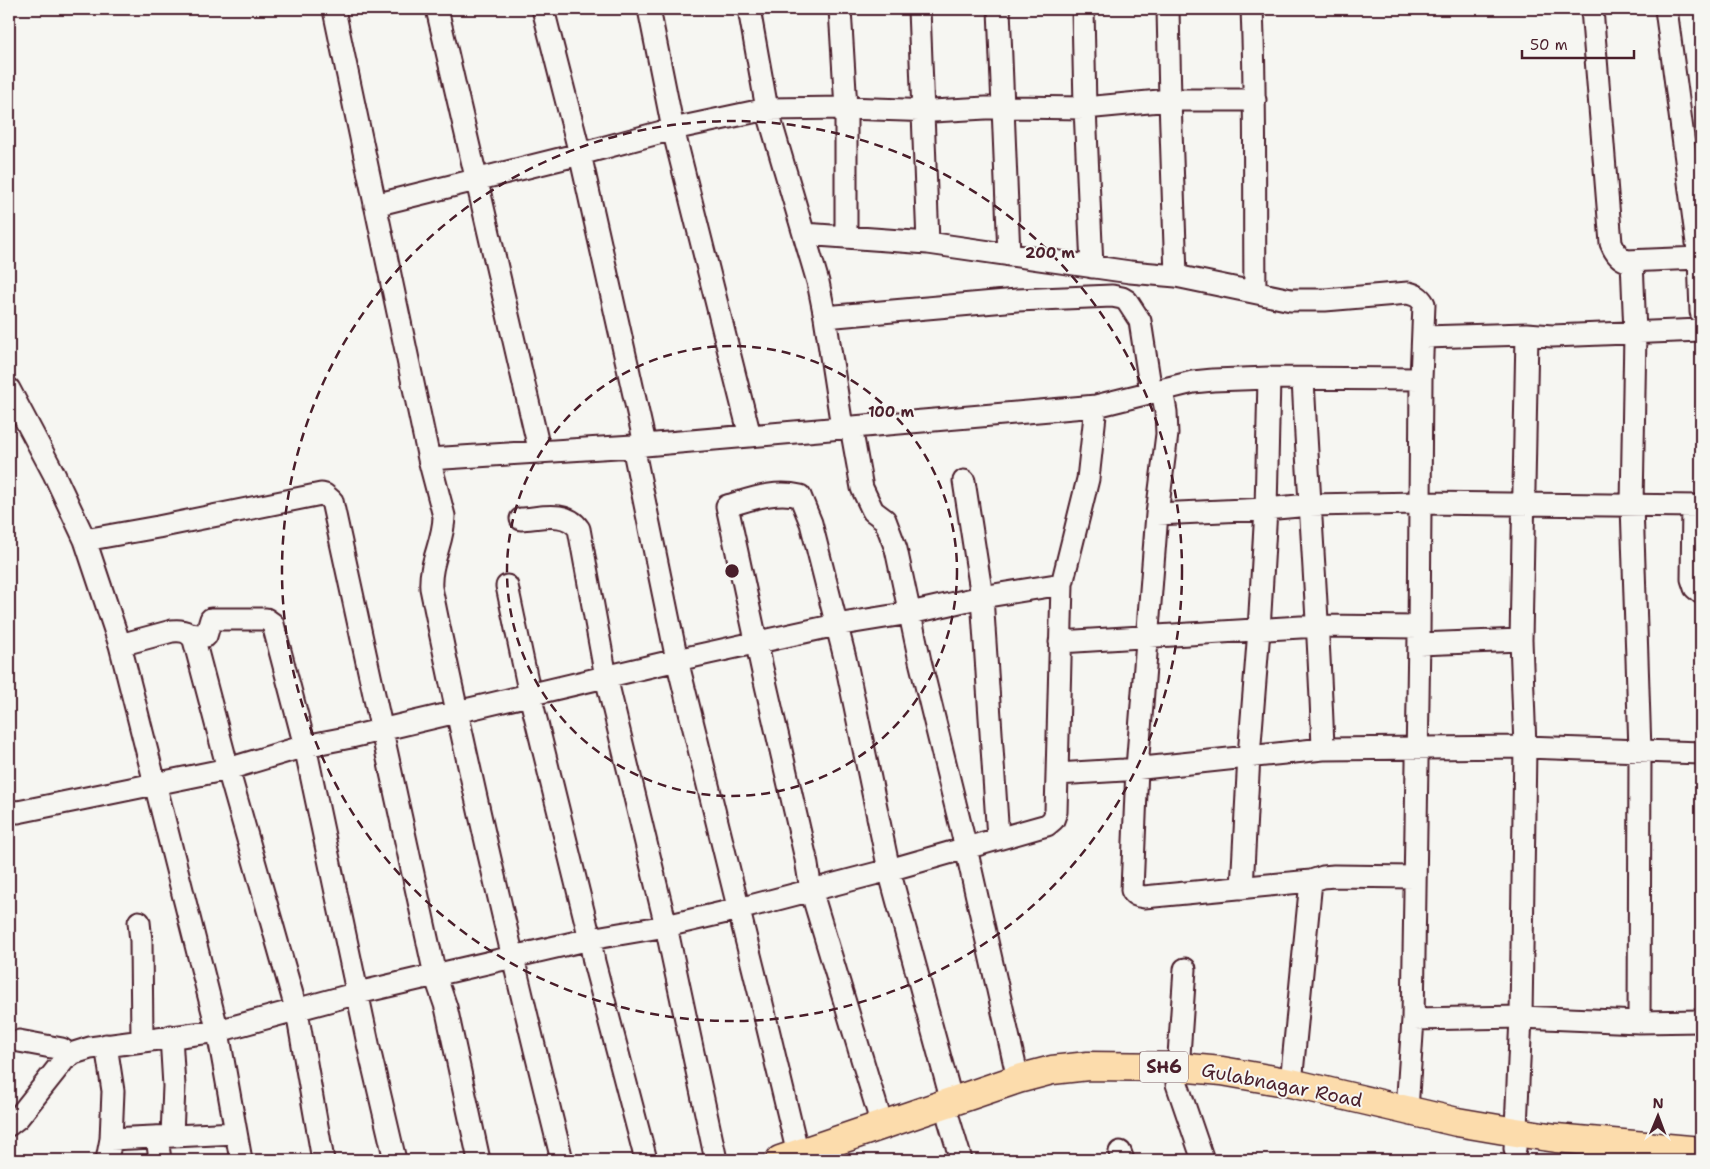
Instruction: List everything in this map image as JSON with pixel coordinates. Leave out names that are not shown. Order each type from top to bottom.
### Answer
[{"type":"main road","name":"Gulabnagar Road","points":[[828,1160],[950,1111],[1018,1079],[1052,1070],[1088,1066],[1177,1076],[1389,1124],[1556,1146]]},
{"type":"main road","name":"Gulabnagar Road","points":[[789,1157],[882,1125],[1025,1094],[1071,1085],[1145,1082],[1222,1071],[1291,1083],[1407,1110],[1457,1122],[1516,1141]]},
{"type":"main road","name":"SH6","points":[[1556,1146],[1701,1150]]},
{"type":"main road","name":"SH6","points":[[1556,1146],[1632,1160]]},
{"type":"street","points":[[437,9],[540,453]]},
{"type":"street","points":[[544,9],[580,154],[639,445],[677,660],[740,909],[789,1157]]},
{"type":"street","points":[[649,9],[673,129],[750,436]]},
{"type":"street","points":[[748,9],[767,109],[818,282],[846,427],[862,488],[873,511],[885,520],[896,549],[920,661],[966,848],[1018,1079]]},
{"type":"street","points":[[840,9],[846,108],[846,237]]},
{"type":"street","points":[[919,9],[928,243]]},
{"type":"street","points":[[999,9],[1009,255]]},
{"type":"street","points":[[1083,9],[1092,267]]},
{"type":"street","points":[[1168,9],[1176,276]]},
{"type":"street","points":[[1252,9],[1255,100],[1255,292]]},
{"type":"street","points":[[1592,9],[1611,243],[1621,260],[1699,258]]},
{"type":"street","points":[[1666,9],[1699,258],[1701,312]]},
{"type":"street","points":[[334,10],[429,459],[444,516],[430,577],[431,588],[456,712],[512,957],[562,1160]]},
{"type":"street","points":[[375,205],[673,129],[767,109],[1085,108],[1170,100],[1255,100]]},
{"type":"street","points":[[804,234],[928,243],[1092,267],[1176,276],[1291,300],[1413,294],[1418,296],[1424,304],[1413,1019],[1407,1110]]},
{"type":"street","points":[[1632,261],[1635,332],[1632,505],[1640,751],[1639,1022]]},
{"type":"street","points":[[1122,298],[1130,272]]},
{"type":"street","points":[[825,317],[1017,300],[1112,296],[1122,298],[1133,309],[1140,321],[1156,391],[1166,412],[1167,434],[1157,514],[1149,637],[1137,768],[1132,890],[1138,896],[1144,896],[1311,881],[1334,876],[1414,877]]},
{"type":"street","points":[[1424,337],[1526,334],[1552,336],[1701,330]]},
{"type":"street","points":[[1516,1141],[1521,1017],[1525,747],[1521,640],[1526,334]]},
{"type":"street","points":[[429,459],[540,453],[1096,406],[1202,381],[1269,378],[1422,379]]},
{"type":"street","points":[[1242,888],[1266,509],[1269,378]]},
{"type":"street","points":[[1303,379],[1309,505],[1320,662],[1323,748]]},
{"type":"street","points":[[9,389],[54,474],[85,540],[120,645],[218,1031],[241,1160]]},
{"type":"street","points":[[9,1126],[18,1118],[69,1056],[90,1048],[218,1031],[358,993],[512,957],[740,909],[889,870],[1051,823],[1056,812],[1062,584],[1088,479],[1096,406]]},
{"type":"street","points":[[964,481],[982,597],[998,838]]},
{"type":"street","points":[[882,1125],[811,890],[806,859],[727,506],[777,492],[800,496],[811,523],[845,658],[889,870],[961,1160]]},
{"type":"street","points":[[85,540],[158,528],[321,494],[330,497],[435,975],[446,1007],[479,1160]]},
{"type":"street","points":[[1157,514],[1309,505],[1420,503],[1697,506],[1692,579],[1695,588],[1701,592]]},
{"type":"street","points":[[521,519],[562,516],[572,520],[579,529],[606,677],[666,926],[716,1160]]},
{"type":"street","points":[[9,812],[18,812],[228,769],[305,746],[757,642],[836,625],[910,613],[982,597],[1062,584]]},
{"type":"street","points":[[507,586],[530,695],[594,962],[646,1160]]},
{"type":"street","points":[[189,634],[206,636],[211,619],[261,618],[270,621],[274,628],[305,746],[395,1160]]},
{"type":"street","points":[[1060,642],[1317,626],[1419,636],[1521,640]]},
{"type":"street","points":[[120,645],[172,631],[184,631],[194,640],[228,769],[296,1010],[323,1160]]},
{"type":"street","points":[[1057,774],[1137,768],[1323,748],[1525,747],[1701,753]]},
{"type":"street","points":[[1291,1083],[1311,881]]},
{"type":"street","points":[[138,922],[141,941],[142,1040]]},
{"type":"street","points":[[1184,969],[1177,1076],[1203,1160]]},
{"type":"street","points":[[1413,1019],[1521,1017],[1639,1022],[1701,1021]]},
{"type":"street","points":[[160,1160],[174,1071],[171,1036]]},
{"type":"street","points":[[19,1042],[62,1049],[69,1056]]},
{"type":"street","points":[[106,1045],[113,1091],[111,1139],[107,1160]]},
{"type":"street","points":[[111,1139],[236,1133]]}]
